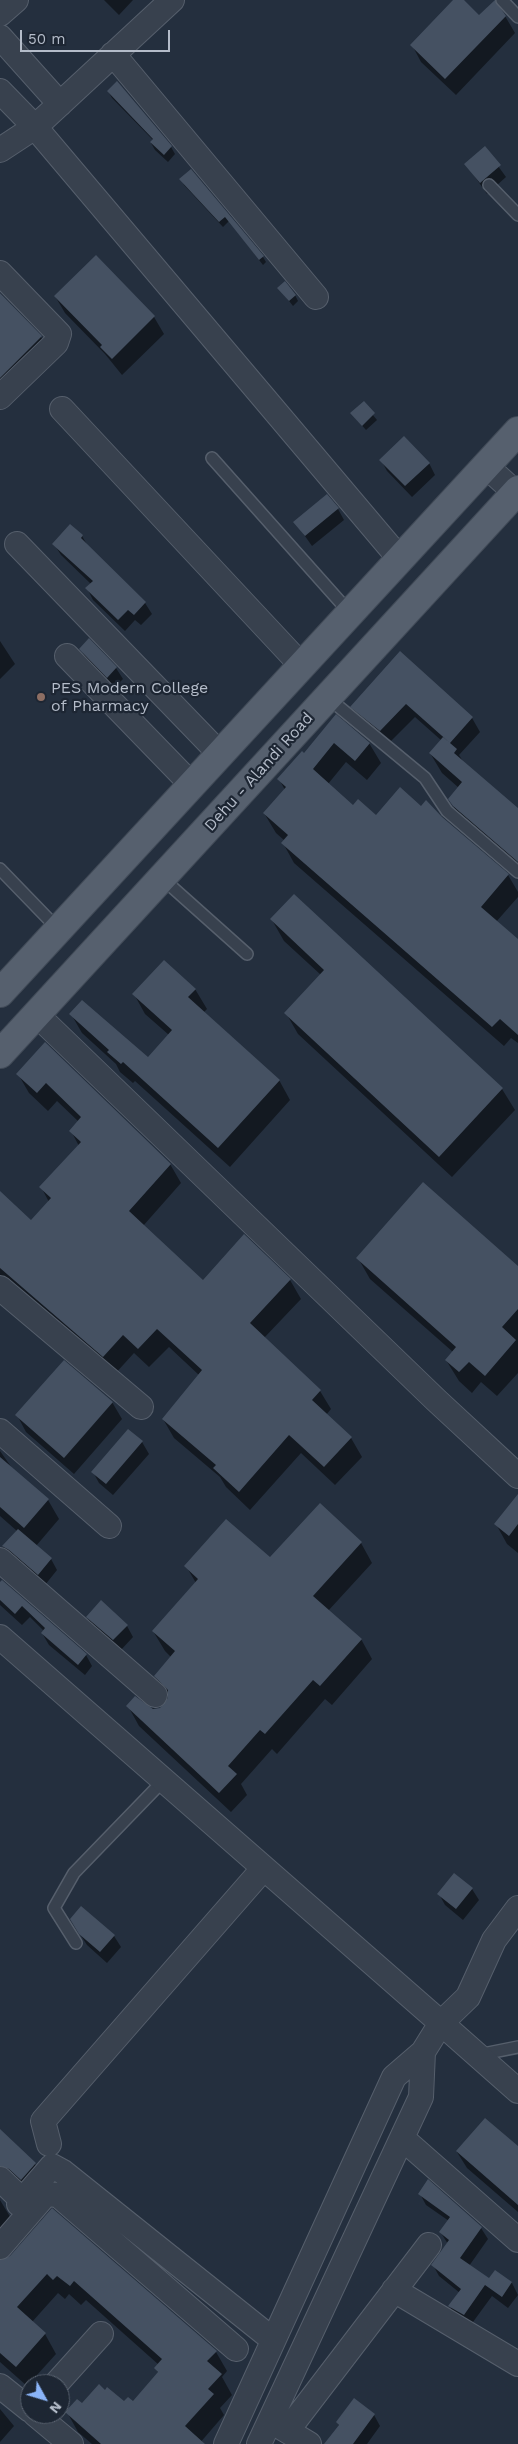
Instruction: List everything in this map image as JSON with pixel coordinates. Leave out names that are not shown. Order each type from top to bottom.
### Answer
[{"type":"main road","points":[[0,993],[518,431]]},
{"type":"main road","name":"Dehu - Alandi Road","points":[[0,1054],[517,492]]},
{"type":"street","points":[[0,14],[16,0]]},
{"type":"street","points":[[0,150],[36,127],[114,54],[158,4]]},
{"type":"street","points":[[0,37],[60,104]]},
{"type":"street","points":[[114,54],[316,298]]},
{"type":"street","points":[[0,91],[36,127],[400,559]]},
{"type":"street","points":[[0,273],[59,334],[56,343],[0,397]]},
{"type":"street","points":[[62,409],[302,666]]},
{"type":"street","points":[[486,466],[517,492]]},
{"type":"street","points":[[17,544],[220,754]]},
{"type":"street","points":[[67,656],[192,785]]},
{"type":"street","points":[[36,1014],[436,1400],[518,1476]]},
{"type":"street","points":[[0,1288],[141,1407]]},
{"type":"street","points":[[0,1431],[109,1526]]},
{"type":"street","points":[[0,1560],[155,1695]]},
{"type":"street","points":[[0,1638],[518,2091]]},
{"type":"street","points":[[49,2144],[43,2121],[263,1869]]},
{"type":"street","points":[[226,2444],[272,2339],[394,2077],[423,2052],[441,2022],[468,1997],[494,1940],[518,1908]]},
{"type":"street","points":[[278,2425],[315,2320],[421,2097],[423,2052]]},
{"type":"street","points":[[402,2138],[518,2240]]},
{"type":"street","points":[[0,2180],[21,2202],[52,2166],[63,2172],[272,2339]]},
{"type":"street","points":[[0,2247],[46,2194],[58,2195],[236,2349]]},
{"type":"street","points":[[259,2444],[278,2425],[394,2290],[429,2245]]},
{"type":"street","points":[[394,2290],[518,2364]]},
{"type":"street","points":[[287,2307],[315,2320]]},
{"type":"street","points":[[65,2374],[100,2334]]},
{"type":"street","points":[[0,2386],[20,2402]]},
{"type":"street","points":[[244,2405],[309,2444]]},
{"type":"street","points":[[46,2424],[71,2444]]},
{"type":"lane","points":[[502,0],[518,17]]},
{"type":"lane","points":[[489,185],[518,215]]},
{"type":"lane","points":[[212,458],[350,613]]},
{"type":"lane","points":[[327,697],[425,778],[447,811],[518,872]]},
{"type":"lane","points":[[0,869],[59,930]]},
{"type":"lane","points":[[162,879],[247,954]]},
{"type":"lane","points":[[76,1943],[54,1908],[74,1873],[163,1781]]},
{"type":"lane","points":[[477,2055],[518,2047]]},
{"type":"building","points":[[453,0],[464,0],[479,15],[495,0],[506,16],[445,79],[410,45]]},
{"type":"building","points":[[117,81],[172,146],[164,155],[150,142],[153,139],[107,91]]},
{"type":"building","points":[[485,146],[501,165],[480,183],[464,164]]},
{"type":"building","points":[[191,169],[264,256],[259,260],[225,217],[219,222],[179,179]]},
{"type":"building","points":[[96,255],[155,316],[112,359],[100,347],[102,345],[54,296]]},
{"type":"building","points":[[285,281],[296,295],[289,301],[277,288]]},
{"type":"building","points":[[0,293],[42,336],[0,378]]},
{"type":"building","points":[[364,401],[375,413],[362,426],[350,413]]},
{"type":"building","points":[[404,436],[430,463],[405,486],[379,460]]},
{"type":"building","points":[[327,494],[339,508],[305,536],[293,522]]},
{"type":"building","points":[[70,524],[83,535],[81,538],[146,602],[134,615],[128,610],[118,620],[85,588],[93,581],[52,544]]},
{"type":"building","points":[[89,638],[117,667],[107,678],[79,649]]},
{"type":"building","points":[[400,651],[473,717],[450,743],[406,704],[380,731],[350,707]]},
{"type":"building","points":[[336,714],[370,743],[355,761],[334,743],[313,769],[353,805],[358,799],[376,815],[400,787],[421,806],[426,800],[442,817],[509,874],[481,907],[518,939],[518,1035],[500,1019],[492,1027],[281,843],[288,835],[263,813],[286,787],[277,779],[302,751],[304,753]]},
{"type":"building","points":[[443,737],[457,749],[454,753],[518,808],[518,862],[453,806],[448,799],[462,782],[429,753]]},
{"type":"building","points":[[294,894],[503,1088],[439,1157],[284,1013],[324,970],[270,919]]},
{"type":"building","points":[[164,960],[196,989],[188,997],[280,1080],[218,1148],[123,1062],[121,1064],[107,1052],[109,1050],[69,1014],[82,1000],[148,1057],[172,1030],[132,994]]},
{"type":"building","points":[[45,1042],[171,1164],[129,1211],[203,1280],[244,1234],[291,1279],[250,1323],[321,1390],[312,1400],[352,1437],[324,1467],[289,1435],[239,1492],[213,1468],[216,1465],[162,1419],[202,1370],[157,1329],[138,1349],[123,1335],[103,1357],[0,1268],[0,1191],[31,1220],[51,1198],[39,1187],[81,1142],[69,1131],[81,1117],[46,1083],[37,1093],[16,1074]]},
{"type":"building","points":[[423,1182],[518,1266],[518,1309],[502,1327],[516,1340],[485,1376],[469,1362],[459,1372],[445,1360],[456,1347],[356,1258]]},
{"type":"building","points":[[64,1360],[113,1402],[64,1458],[15,1415]]},
{"type":"building","points":[[128,1429],[143,1441],[106,1484],[91,1472]]},
{"type":"building","points":[[0,1457],[49,1499],[24,1528],[0,1507]]},
{"type":"building","points":[[518,1494],[518,1524],[509,1536],[494,1524]]},
{"type":"building","points":[[320,1503],[362,1542],[313,1596],[362,1639],[320,1686],[313,1680],[265,1734],[260,1730],[228,1766],[237,1774],[219,1793],[126,1706],[135,1696],[153,1709],[160,1708],[168,1698],[168,1690],[154,1676],[175,1651],[152,1631],[198,1579],[184,1566],[226,1519],[270,1557]]},
{"type":"building","points":[[18,1529],[52,1558],[38,1575],[2,1546]]},
{"type":"building","points":[[2,1580],[87,1654],[78,1665],[41,1633],[45,1628],[22,1606],[15,1614],[0,1600],[0,1582]]},
{"type":"building","points":[[101,1600],[128,1625],[113,1640],[86,1617]]},
{"type":"building","points":[[454,1873],[473,1888],[456,1909],[437,1894]]},
{"type":"building","points":[[81,1906],[115,1935],[100,1952],[79,1934],[70,1919]]},
{"type":"building","points":[[485,2118],[518,2146],[518,2205],[456,2151]]},
{"type":"building","points":[[0,2129],[36,2163],[21,2180],[9,2169],[0,2166]]},
{"type":"building","points":[[428,2179],[482,2227],[460,2258],[489,2278],[495,2270],[512,2282],[502,2297],[485,2285],[464,2315],[448,2306],[461,2289],[431,2265],[449,2240],[439,2232],[450,2217],[418,2194]]},
{"type":"building","points":[[52,2208],[217,2351],[207,2361],[222,2374],[208,2389],[214,2394],[185,2426],[205,2444],[101,2444],[70,2416],[70,2407],[77,2399],[82,2403],[99,2384],[105,2390],[107,2387],[124,2401],[128,2397],[133,2401],[158,2372],[154,2368],[162,2359],[74,2281],[70,2286],[57,2276],[53,2280],[47,2274],[17,2307],[46,2333],[16,2367],[0,2353],[0,2260],[10,2256]]},
{"type":"building","points":[[354,2398],[375,2414],[353,2444],[324,2444],[339,2425],[336,2422]]},
{"type":"place","name":"PES Modern College of Pharmacy","points":[[41,697]]}]
